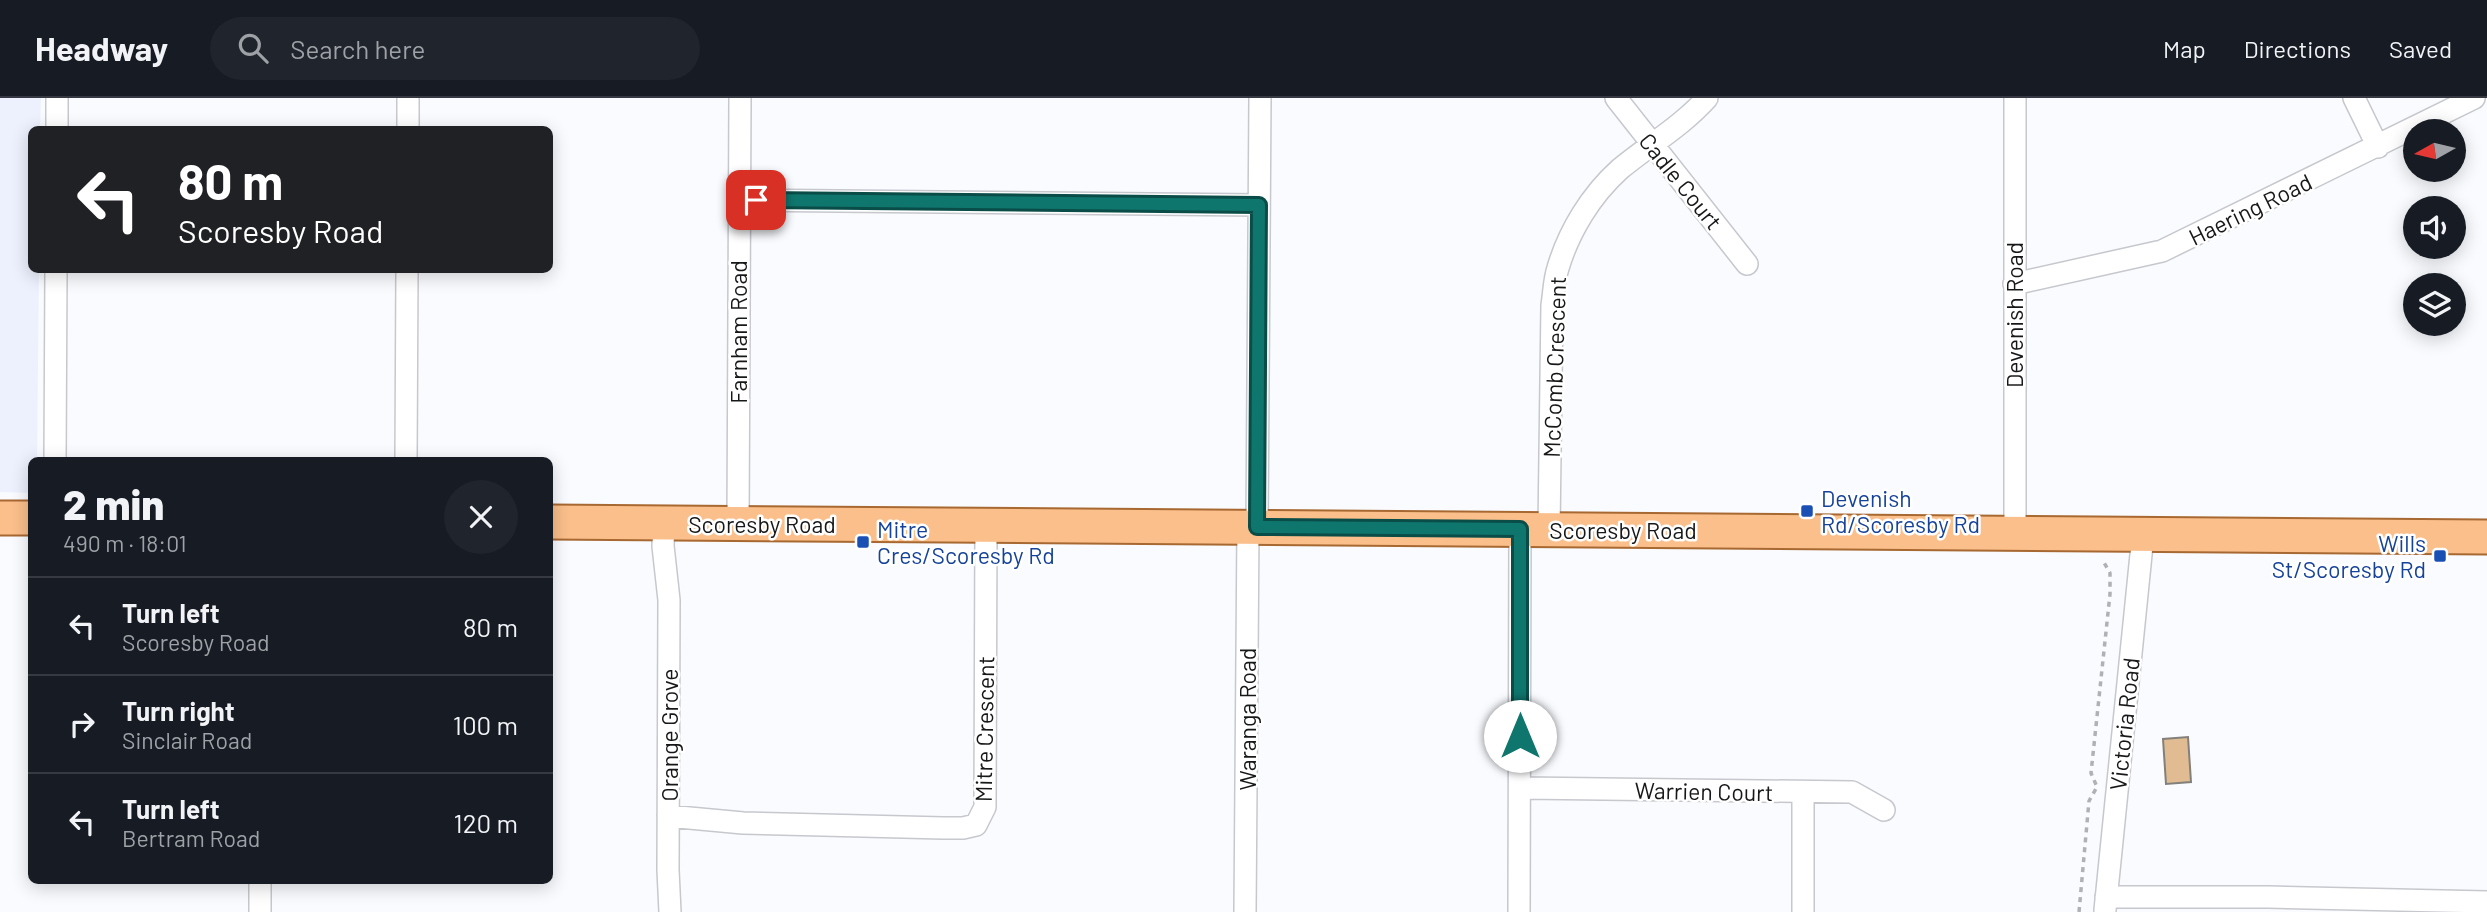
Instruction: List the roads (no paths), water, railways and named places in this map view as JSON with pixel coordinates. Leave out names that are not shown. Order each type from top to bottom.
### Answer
[{"type":"main road","points":[[0,518],[28,518]]},
{"type":"main road","name":"Scoresby Road","points":[[553,522],[2487,537]]},
{"type":"street","points":[[57,98],[57,126]]},
{"type":"street","points":[[408,98],[408,126]]},
{"type":"street","name":"Farnham Road","points":[[738,524],[740,98]]},
{"type":"street","name":"Waranga Road","points":[[1245,912],[1260,98]]},
{"type":"street","name":"Cadle Court","points":[[1616,98],[1747,264]]},
{"type":"street","name":"McComb Crescent","points":[[1519,912],[1520,788],[1534,529],[1557,269],[1570,237],[1597,194],[1619,170],[1652,146],[1707,98]]},
{"type":"street","name":"Devenish Road","points":[[2015,98],[2015,533]]},
{"type":"street","points":[[2354,98],[2378,147]]},
{"type":"street","name":"Haering Road","points":[[2014,284],[2162,251],[2474,98]]},
{"type":"street","points":[[739,200],[1259,205]]},
{"type":"street","points":[[55,457],[56,273]]},
{"type":"street","points":[[406,457],[407,273]]},
{"type":"street","name":"Orange Grove","points":[[670,912],[668,822],[671,523]]},
{"type":"street","name":"Mitre Crescent","points":[[668,822],[943,828],[976,825],[985,807],[986,524]]},
{"type":"street","name":"Victoria Road","points":[[2106,905],[2143,536]]},
{"type":"street","name":"Warrien Court","points":[[1520,788],[1852,792],[1884,810]]},
{"type":"street","points":[[1803,792],[1803,912]]},
{"type":"street","name":"Orange Grove","points":[[661,912],[668,870]]},
{"type":"street","points":[[260,884],[260,912]]},
{"type":"street","points":[[2106,905],[2268,897],[2410,907],[2487,902]]},
{"type":"place","name":"Devenish Rd/Scoresby Rd","points":[[1807,511]]},
{"type":"place","name":"Mitre Cres/Scoresby Rd","points":[[863,542]]},
{"type":"place","name":"Wills St/Scoresby Rd","points":[[2440,556]]}]
